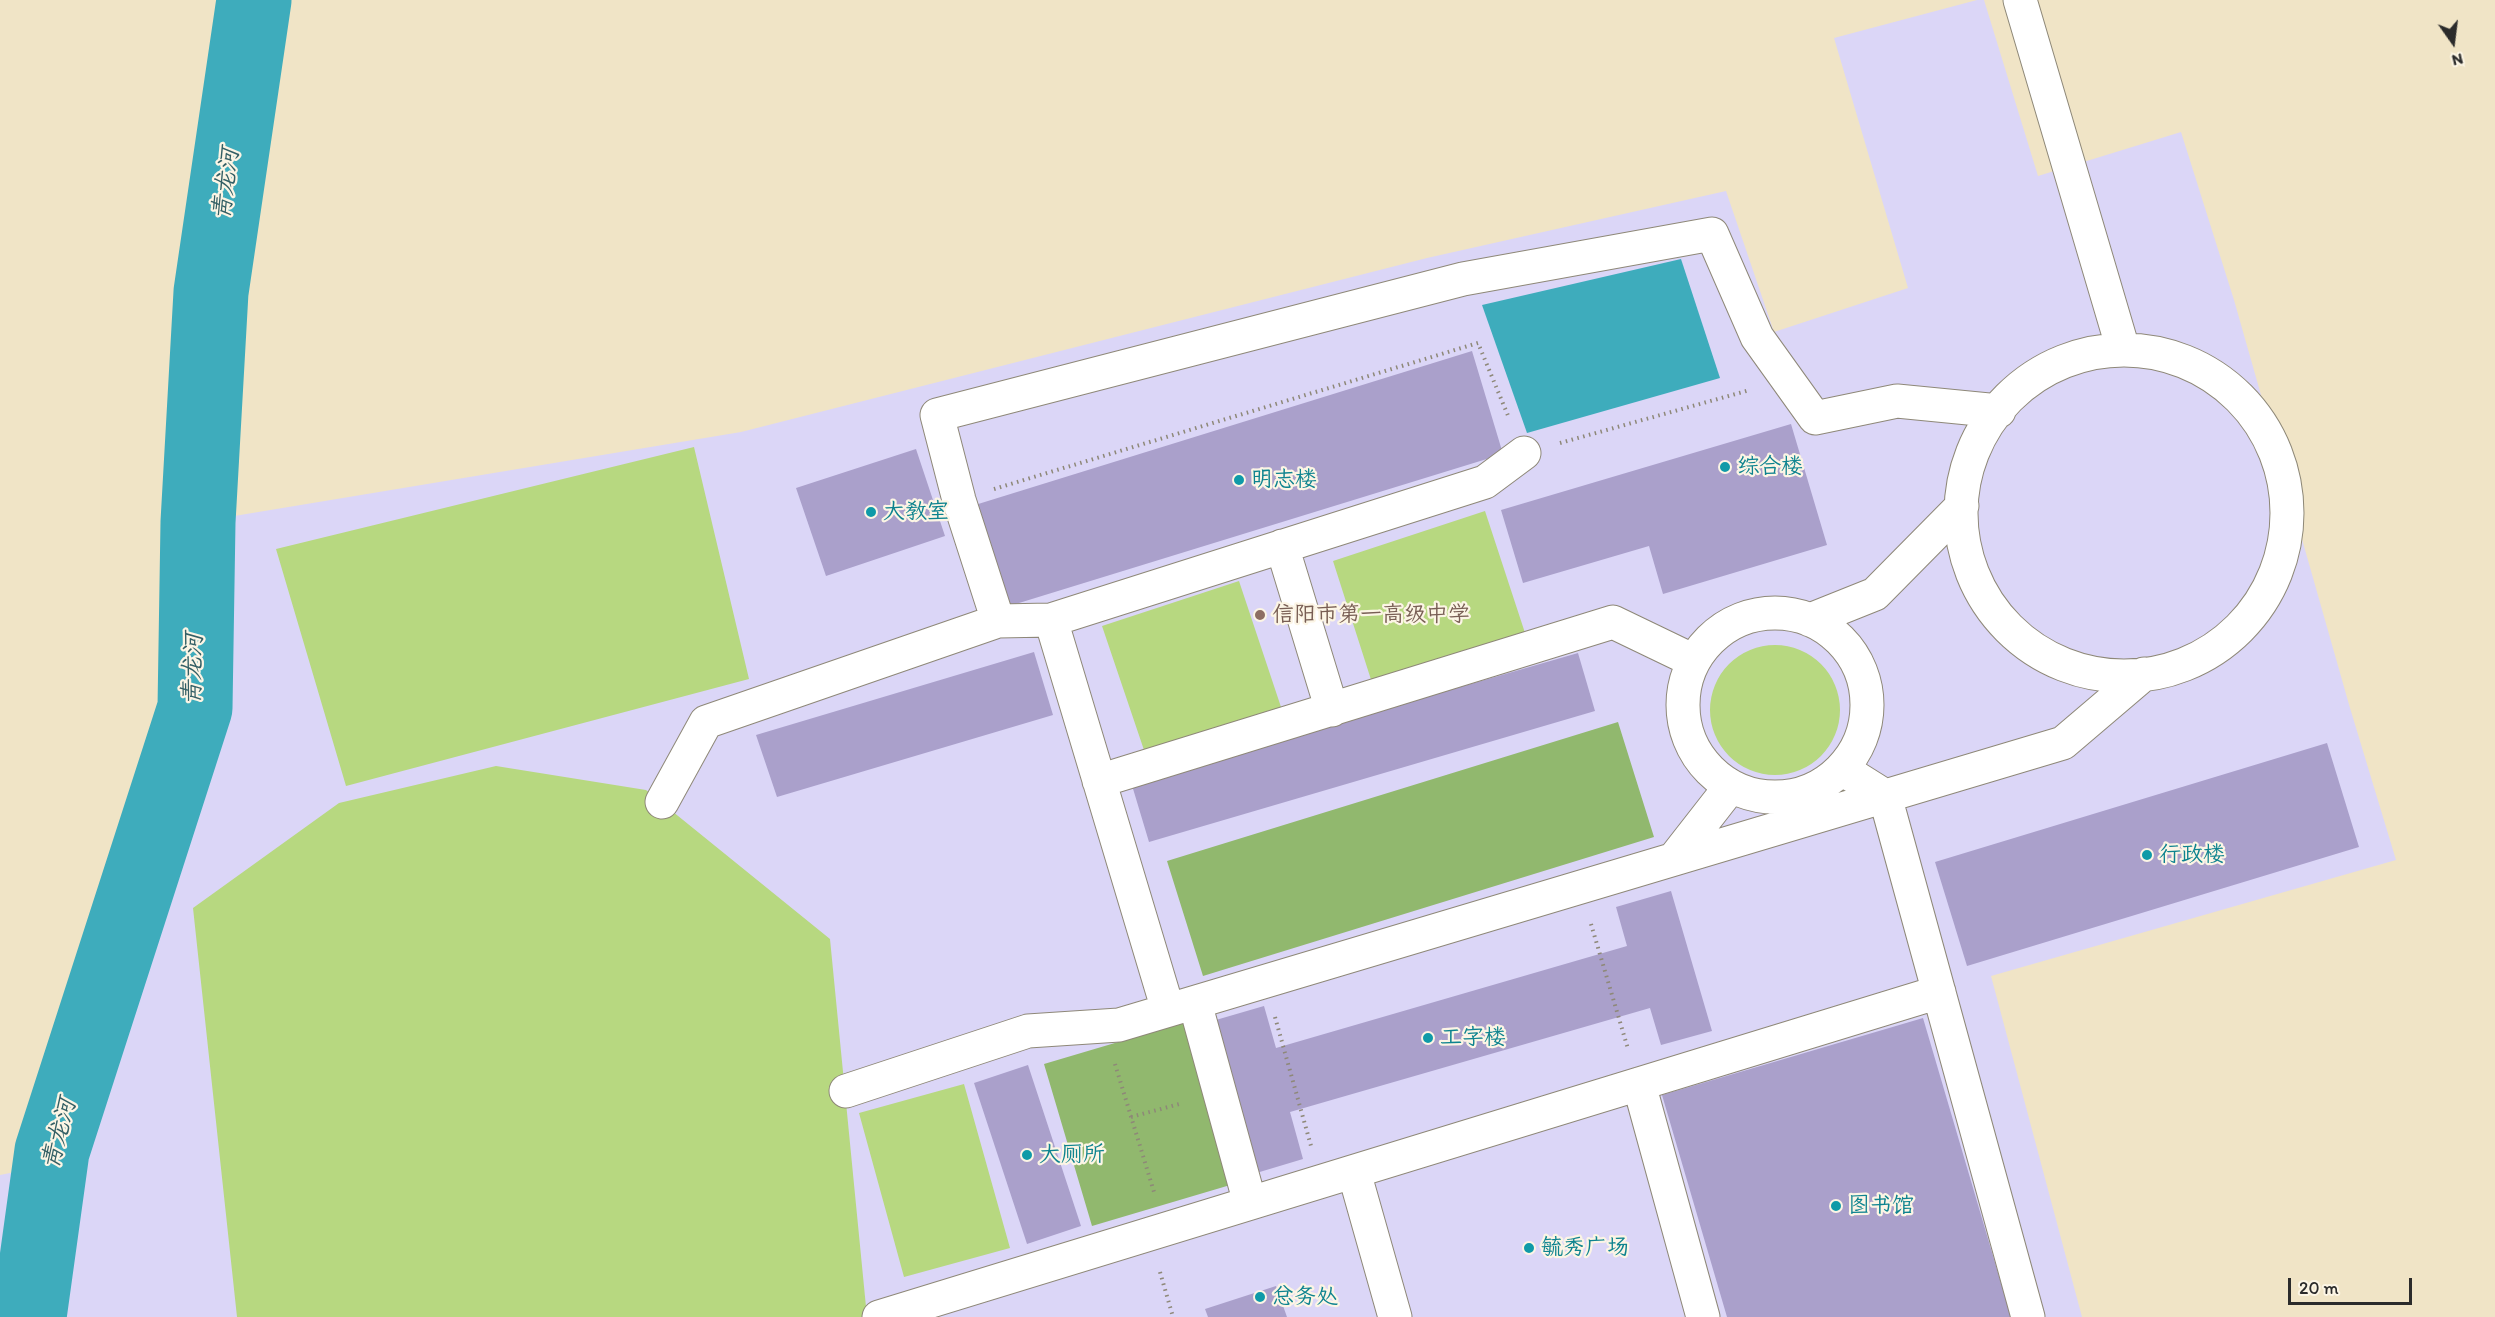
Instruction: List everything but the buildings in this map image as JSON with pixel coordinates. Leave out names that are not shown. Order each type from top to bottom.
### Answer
[{"type":"street","points":[[2020,0],[2123,349]]},
{"type":"street","points":[[998,621],[959,500],[937,415],[1463,279],[1712,234],[1757,337],[1815,418],[1897,401],[1999,411]]},
{"type":"street","points":[[2123,349],[2172,356],[2216,377],[2252,410],[2277,452],[2289,506],[2282,561],[2257,610],[2217,649],[2166,672],[2144,674],[2110,677],[2057,663],[2011,632],[1977,588],[1961,535],[1963,480],[1984,429],[1999,411],[2020,387],[2068,359],[2123,349]]},
{"type":"street","points":[[662,802],[706,722],[998,621],[1051,620],[1485,482],[1524,453]]},
{"type":"street","points":[[1810,620],[1875,594],[1962,506]]},
{"type":"street","points":[[1282,546],[1332,710]]},
{"type":"street","points":[[1767,612],[1799,615],[1810,620],[1828,629],[1851,651],[1865,679],[1868,711],[1860,743],[1842,769],[1816,788],[1789,796],[1759,796],[1731,786],[1708,769],[1692,745],[1683,717],[1684,688],[1694,661],[1712,638],[1736,621],[1767,612]]},
{"type":"street","points":[[1051,620],[1099,781],[1181,1006],[1219,1093],[1250,1203]]},
{"type":"street","points":[[1099,781],[1613,622],[1694,661]]},
{"type":"street","points":[[846,1091],[1028,1031],[1119,1025],[2063,743],[2144,674]]},
{"type":"street","points":[[1842,769],[1885,796],[2028,1317]]},
{"type":"street","points":[[1674,859],[1731,786]]},
{"type":"street","points":[[879,1317],[1939,992]]},
{"type":"street","points":[[1639,1084],[1703,1317]]},
{"type":"street","points":[[1354,1172],[1395,1317]]},
{"type":"path","points":[[959,500],[1478,343],[1524,453],[1788,380]]},
{"type":"path","points":[[1580,887],[1639,1084]]},
{"type":"path","points":[[1264,982],[1321,1181]]},
{"type":"path","points":[[1104,1026],[1131,1117],[1157,1232],[1173,1317]]},
{"type":"path","points":[[1131,1117],[1219,1093]]},
{"type":"shaded area","name":"信阳市第一高级中学","points":[[1984,0],[2038,176],[2181,132],[2234,300],[2350,708],[2396,860],[1991,976],[2082,1317],[29,1317],[52,1151],[195,708],[198,522],[741,432],[1427,258],[1726,191],[1774,332],[1908,288],[1834,38]]},
{"type":"shaded area","points":[[20,1171],[12,1317],[0,1317],[0,1175]]},
{"type":"green space","points":[[694,447],[749,679],[346,786],[276,549]]},
{"type":"green space","points":[[1485,511],[1527,639],[1374,689],[1333,561]]},
{"type":"green space","points":[[1239,581],[1282,710],[1146,756],[1102,626]]},
{"type":"green space","points":[[1775,645],[1800,650],[1821,664],[1835,685],[1840,710],[1835,735],[1821,756],[1800,770],[1775,775],[1750,770],[1729,756],[1715,735],[1710,710],[1715,685],[1729,664],[1750,650]]},
{"type":"green space","points":[[1618,722],[1654,837],[1203,976],[1167,861]]},
{"type":"green space","points":[[496,766],[646,790],[830,939],[867,1317],[237,1317],[193,908],[339,803]]},
{"type":"green space","points":[[1189,1021],[1237,1183],[1092,1226],[1044,1064]]},
{"type":"green space","points":[[964,1084],[1010,1248],[904,1277],[859,1113]]},
{"type":"water","points":[[1681,259],[1720,378],[1527,433],[1482,305]]},
{"type":"waterway","name":"青龙河","points":[[29,1317],[52,1151],[195,708],[198,522],[211,292],[254,0]]},
{"type":"place","name":"综合楼","points":[[1725,467]]},
{"type":"place","name":"明志楼","points":[[1239,480]]},
{"type":"place","name":"大教室","points":[[871,512]]},
{"type":"place","name":"信阳市第一高级中学","points":[[1260,615]]},
{"type":"place","name":"行政楼","points":[[2147,855]]},
{"type":"place","name":"工字楼","points":[[1428,1038]]},
{"type":"place","name":"大厕所","points":[[1027,1155]]},
{"type":"place","name":"图书馆","points":[[1836,1206]]},
{"type":"place","name":"毓秀广场","points":[[1529,1248]]},
{"type":"place","name":"总务处","points":[[1260,1297]]}]
